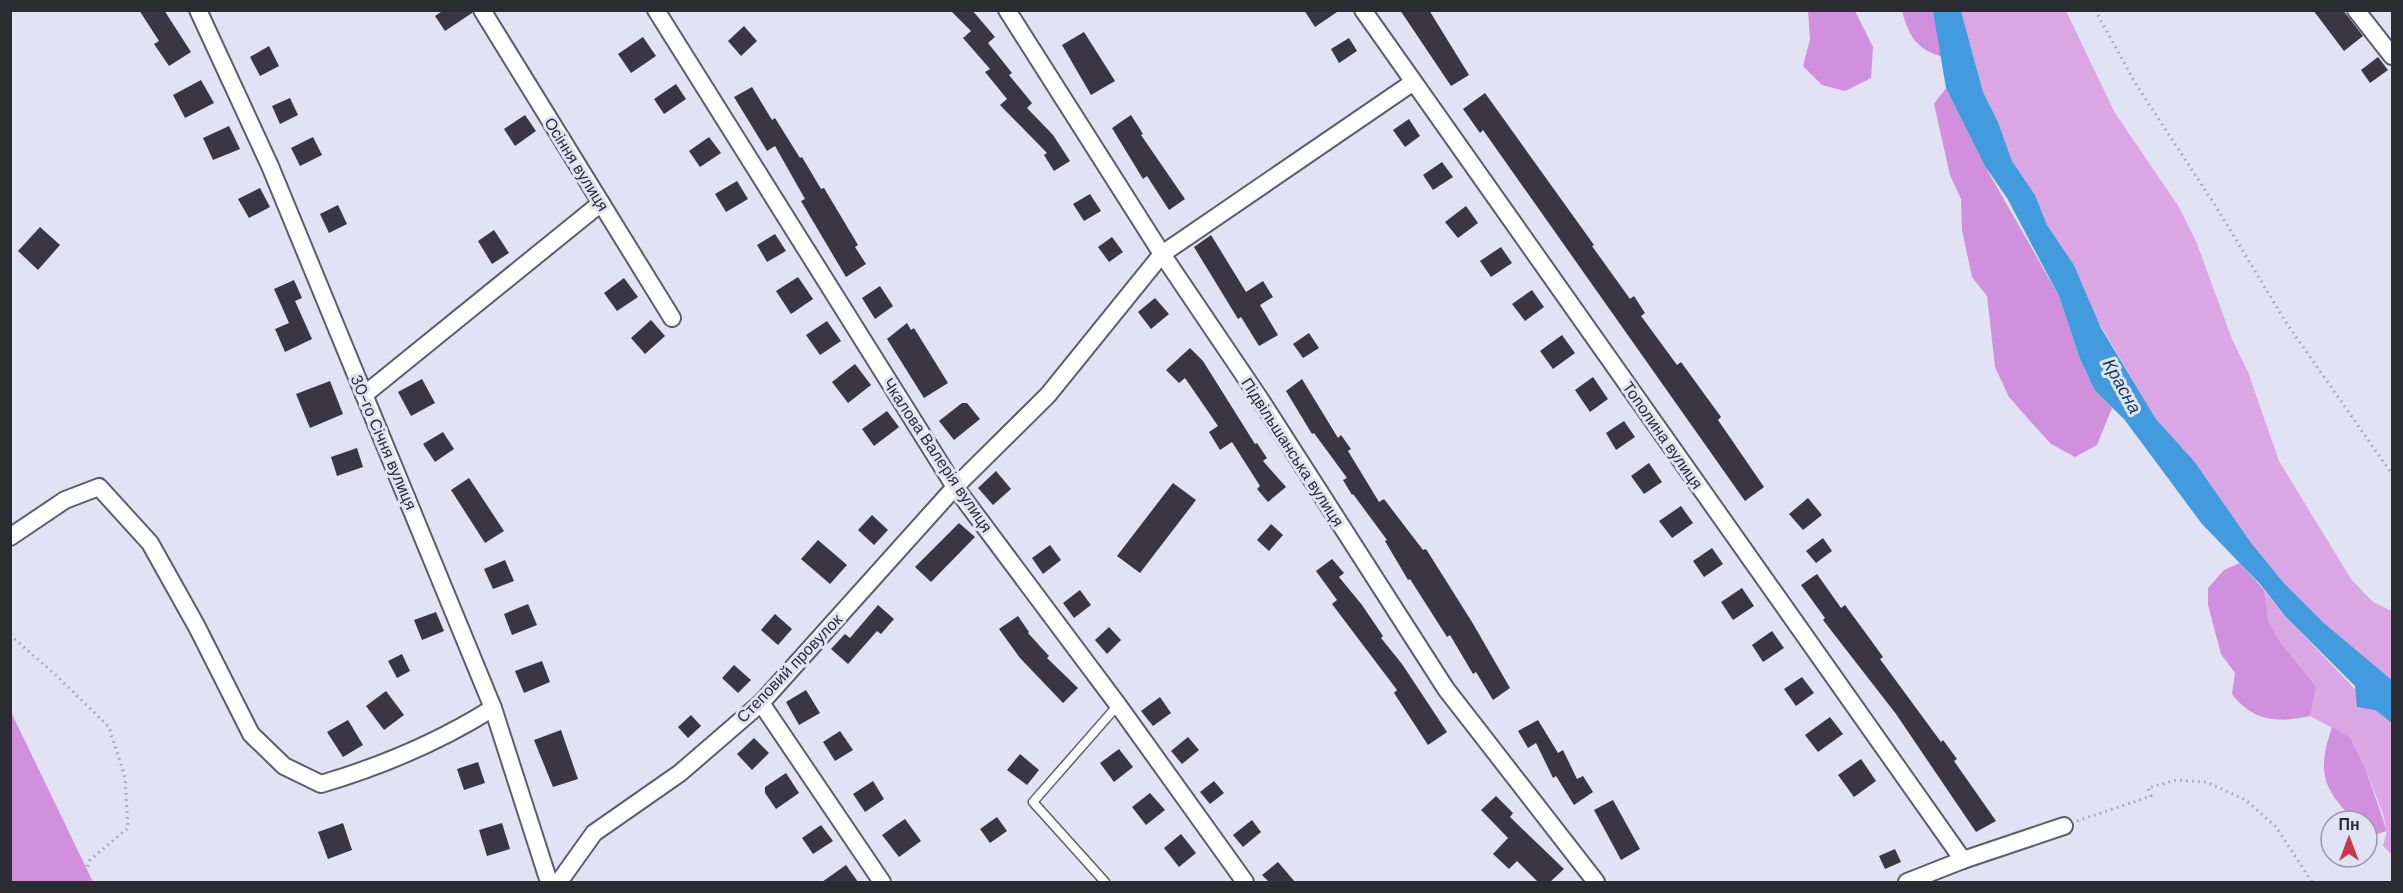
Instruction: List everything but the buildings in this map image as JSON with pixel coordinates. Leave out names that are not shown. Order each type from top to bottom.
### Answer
[{"type":"street","name":"30-го Січня вулиця","points":[[198,10],[270,166],[493,708],[549,882]]},
{"type":"street","name":"Осіння вулиця","points":[[482,10],[672,318]]},
{"type":"street","name":"Чкалова Валерія вулиця","points":[[656,10],[955,487],[1118,705],[1245,882]]},
{"type":"street","name":"Підвільшанська вулиця","points":[[1007,10],[1162,254],[1260,399],[1446,689],[1596,882]]},
{"type":"street","name":"Тополина вулиця","points":[[1363,10],[1412,83],[1963,860]]},
{"type":"street","points":[[2356,10],[2392,56]]},
{"type":"street","name":"Степовий провулок","points":[[559,882],[594,833],[680,772],[761,703],[955,487],[1048,395],[1162,254],[1412,83]]},
{"type":"street","points":[[364,395],[601,203]]},
{"type":"street","points":[[10,537],[65,500],[99,487],[150,543],[198,627],[251,734],[284,766],[321,784],[371,770],[456,732],[493,708]]},
{"type":"street","points":[[761,703],[882,882]]},
{"type":"street","points":[[1912,882],[1963,860],[2064,826]]},
{"type":"lane","points":[[1106,882],[1033,802],[1118,705]]},
{"type":"path","points":[[2095,10],[2137,86],[2215,205],[2287,324],[2392,474]]},
{"type":"path","points":[[10,635],[58,676],[109,727],[125,777],[128,828],[90,860],[81,882]]},
{"type":"path","points":[[2064,826],[2151,796],[2148,788],[2176,780],[2206,782],[2246,800],[2276,827],[2312,882]]},
{"type":"shaded area","points":[[1808,11],[1855,11],[1873,47],[1871,78],[1845,91],[1822,85],[1803,66],[1810,39]]},
{"type":"shaded area","points":[[1902,11],[1933,11],[1943,57],[1926,50],[1915,41]]},
{"type":"shaded area","points":[[1961,11],[2066,11],[2115,113],[2179,207],[2196,241],[2232,339],[2248,372],[2279,461],[2351,579],[2373,602],[2392,611],[2392,680],[2325,624],[2284,583],[2252,544],[2194,461],[2156,419],[2099,323],[2074,265],[2047,225],[2035,195],[2012,161],[1998,122],[1983,92]]},
{"type":"shaded area","points":[[1946,88],[1985,166],[2059,296],[2080,359],[2095,391],[2112,408],[2097,445],[2075,457],[2051,444],[2030,421],[2009,397],[1995,367],[1987,296],[1972,277],[1962,230],[1961,199],[1950,175],[1934,104]]},
{"type":"shaded area","points":[[2240,563],[2264,590],[2268,621],[2279,641],[2316,687],[2310,716],[2288,719],[2267,718],[2249,710],[2232,694],[2235,673],[2221,654],[2208,605],[2208,588],[2224,570]]},
{"type":"shaded area","points":[[2264,590],[2285,616],[2375,710],[2392,723],[2392,855],[2383,846],[2387,831],[2365,767],[2350,737],[2310,716],[2309,685],[2297,664],[2274,635],[2267,618]]},
{"type":"shaded area","points":[[11,712],[93,882],[11,882]]},
{"type":"shaded area","points":[[2332,727],[2350,737],[2365,767],[2387,831],[2379,834],[2379,809],[2344,809],[2335,799],[2329,789],[2324,768],[2327,743]]},
{"type":"water","name":"Красна","points":[[1933,11],[1961,11],[1983,92],[1998,122],[2012,161],[2035,195],[2047,225],[2074,265],[2101,328],[2156,419],[2194,461],[2252,544],[2284,583],[2325,624],[2392,680],[2392,723],[2375,710],[2357,707],[2355,686],[2285,616],[2261,585],[2202,524],[2124,419],[2095,391],[2080,359],[2059,296],[2007,198],[1985,166],[1946,88]]}]
